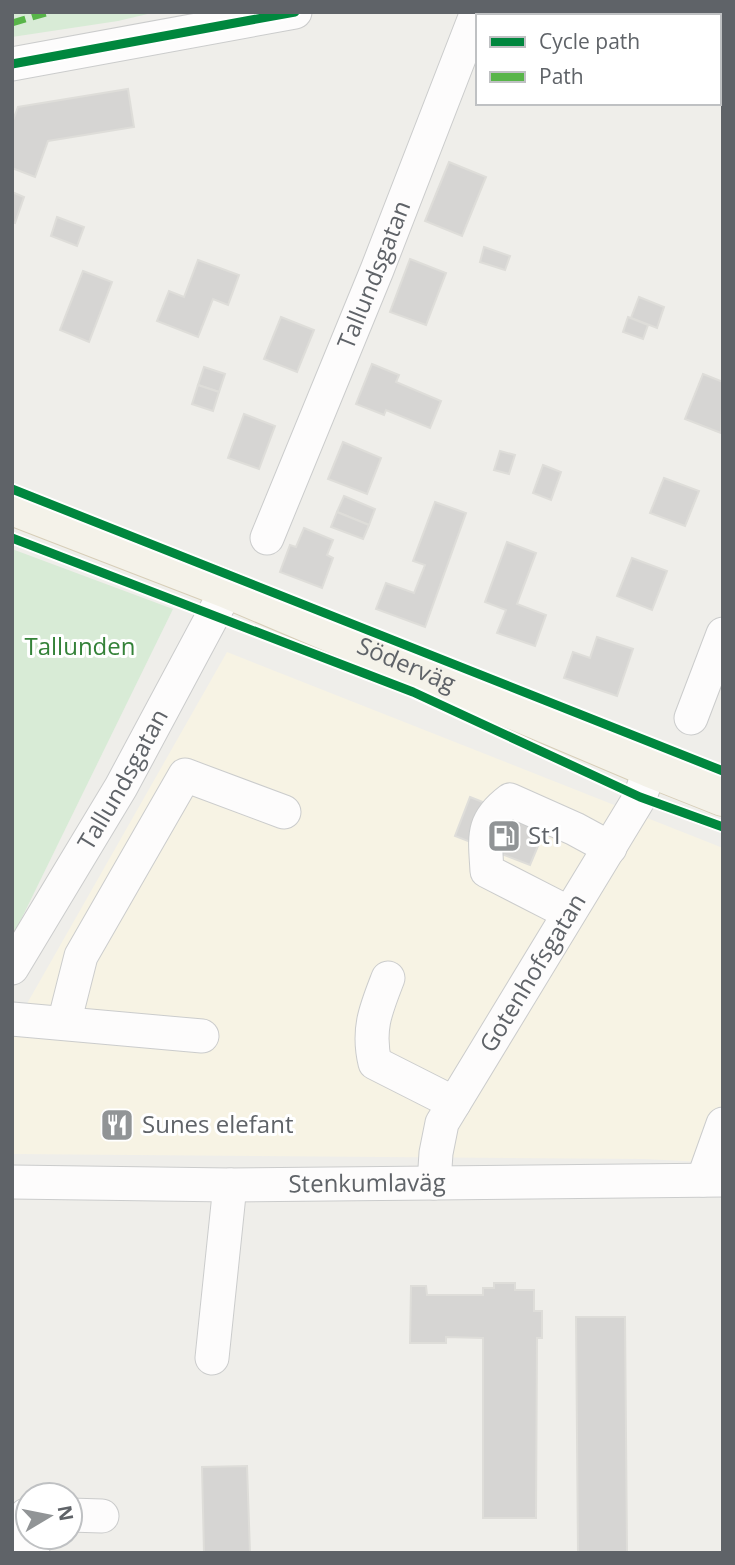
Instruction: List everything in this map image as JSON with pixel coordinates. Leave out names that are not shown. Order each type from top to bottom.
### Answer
[{"type":"main road","name":"Söderväg","points":[[12,506],[227,589],[723,797]]},
{"type":"street","points":[[12,64],[295,12]]},
{"type":"street","name":"Tallundsgatan","points":[[267,538],[377,270],[476,15]]},
{"type":"street","name":"Tallundsgatan","points":[[12,968],[121,787],[227,589]]},
{"type":"street","points":[[691,718],[723,634]]},
{"type":"street","name":"Gotenhofsgatan","points":[[435,1183],[436,1153],[442,1123],[640,797],[650,768]]},
{"type":"street","points":[[64,1023],[81,957],[185,775],[284,812]]},
{"type":"street","points":[[569,913],[488,871],[485,836],[494,813],[510,800],[610,848]]},
{"type":"street","points":[[388,978],[372,1018],[371,1046],[375,1063],[454,1103]]},
{"type":"street","points":[[12,1018],[202,1036]]},
{"type":"street","points":[[713,1180],[723,1124]]},
{"type":"street","name":"Stenkumlaväg","points":[[12,1182],[230,1185],[713,1180]]},
{"type":"street","points":[[212,1358],[230,1185]]},
{"type":"shaded area","points":[[227,652],[723,848],[723,1163],[644,1159],[12,1154],[12,1030]]},
{"type":"green space","points":[[12,12],[156,12],[118,21],[12,37]]},
{"type":"green space","name":"Tallunden","points":[[12,549],[173,609],[12,938]]},
{"type":"building","points":[[513,12],[566,12],[566,14]]},
{"type":"building","points":[[612,12],[655,12],[655,14]]},
{"type":"building","points":[[723,12],[723,30],[721,14],[711,14]]},
{"type":"building","points":[[128,89],[134,127],[48,141],[35,177],[12,168],[12,123],[18,107]]},
{"type":"building","points":[[449,162],[486,177],[462,236],[425,221]]},
{"type":"building","points":[[12,192],[24,197],[15,223],[12,222]]},
{"type":"building","points":[[57,217],[84,227],[77,246],[51,236]]},
{"type":"building","points":[[484,247],[510,256],[505,270],[480,262]]},
{"type":"building","points":[[410,259],[446,273],[426,325],[390,312]]},
{"type":"building","points":[[198,260],[239,275],[228,305],[213,299],[198,337],[157,321],[169,291],[184,297]]},
{"type":"building","points":[[83,271],[112,282],[89,342],[60,330]]},
{"type":"building","points":[[639,297],[664,307],[657,328],[631,318]]},
{"type":"building","points":[[281,317],[314,330],[297,372],[264,359]]},
{"type":"building","points":[[628,317],[648,325],[643,339],[623,332]]},
{"type":"building","points":[[372,364],[399,375],[396,382],[441,401],[430,428],[386,410],[384,415],[356,404]]},
{"type":"building","points":[[204,367],[225,374],[219,392],[198,385]]},
{"type":"building","points":[[703,374],[723,382],[721,433],[685,419]]},
{"type":"building","points":[[198,385],[219,392],[213,411],[192,404]]},
{"type":"building","points":[[244,414],[275,426],[259,469],[228,458]]},
{"type":"building","points":[[343,442],[381,458],[367,494],[328,479]]},
{"type":"building","points":[[500,451],[515,455],[509,474],[494,470]]},
{"type":"building","points":[[543,465],[561,472],[551,500],[533,493]]},
{"type":"building","points":[[664,478],[699,491],[685,526],[650,513]]},
{"type":"building","points":[[344,496],[375,509],[369,525],[337,512]]},
{"type":"building","points":[[435,502],[466,513],[425,627],[376,609],[386,583],[414,593],[425,565],[413,561]]},
{"type":"building","points":[[337,512],[369,525],[363,539],[331,527]]},
{"type":"building","points":[[304,528],[333,540],[327,555],[333,558],[322,588],[280,572],[290,545],[296,547]]},
{"type":"building","points":[[507,542],[536,553],[517,604],[546,615],[535,646],[497,633],[506,610],[485,602]]},
{"type":"building","points":[[632,558],[667,571],[652,610],[617,596]]},
{"type":"building","points":[[597,637],[633,649],[617,696],[564,678],[573,652],[590,658]]},
{"type":"building","points":[[470,797],[546,827],[530,865],[455,836]]},
{"type":"building","points":[[494,1283],[515,1283],[515,1290],[534,1290],[534,1311],[542,1311],[542,1338],[537,1338],[536,1518],[483,1518],[483,1338],[446,1337],[446,1343],[410,1343],[411,1286],[426,1286],[427,1295],[483,1295],[483,1288],[494,1288]]},
{"type":"building","points":[[576,1317],[625,1317],[627,1553],[578,1553]]},
{"type":"building","points":[[247,1466],[250,1553],[204,1553],[202,1467]]},
{"type":"marked path","points":[[12,23],[49,12]]},
{"type":"cycle path","points":[[12,64],[295,12]]},
{"type":"cycle path","points":[[12,489],[723,771]]},
{"type":"cycle path","points":[[12,538],[413,692],[640,797],[723,827]]},
{"type":"place","name":"St1","points":[[504,836]]},
{"type":"place","name":"Sunes elefant","points":[[117,1125]]}]
